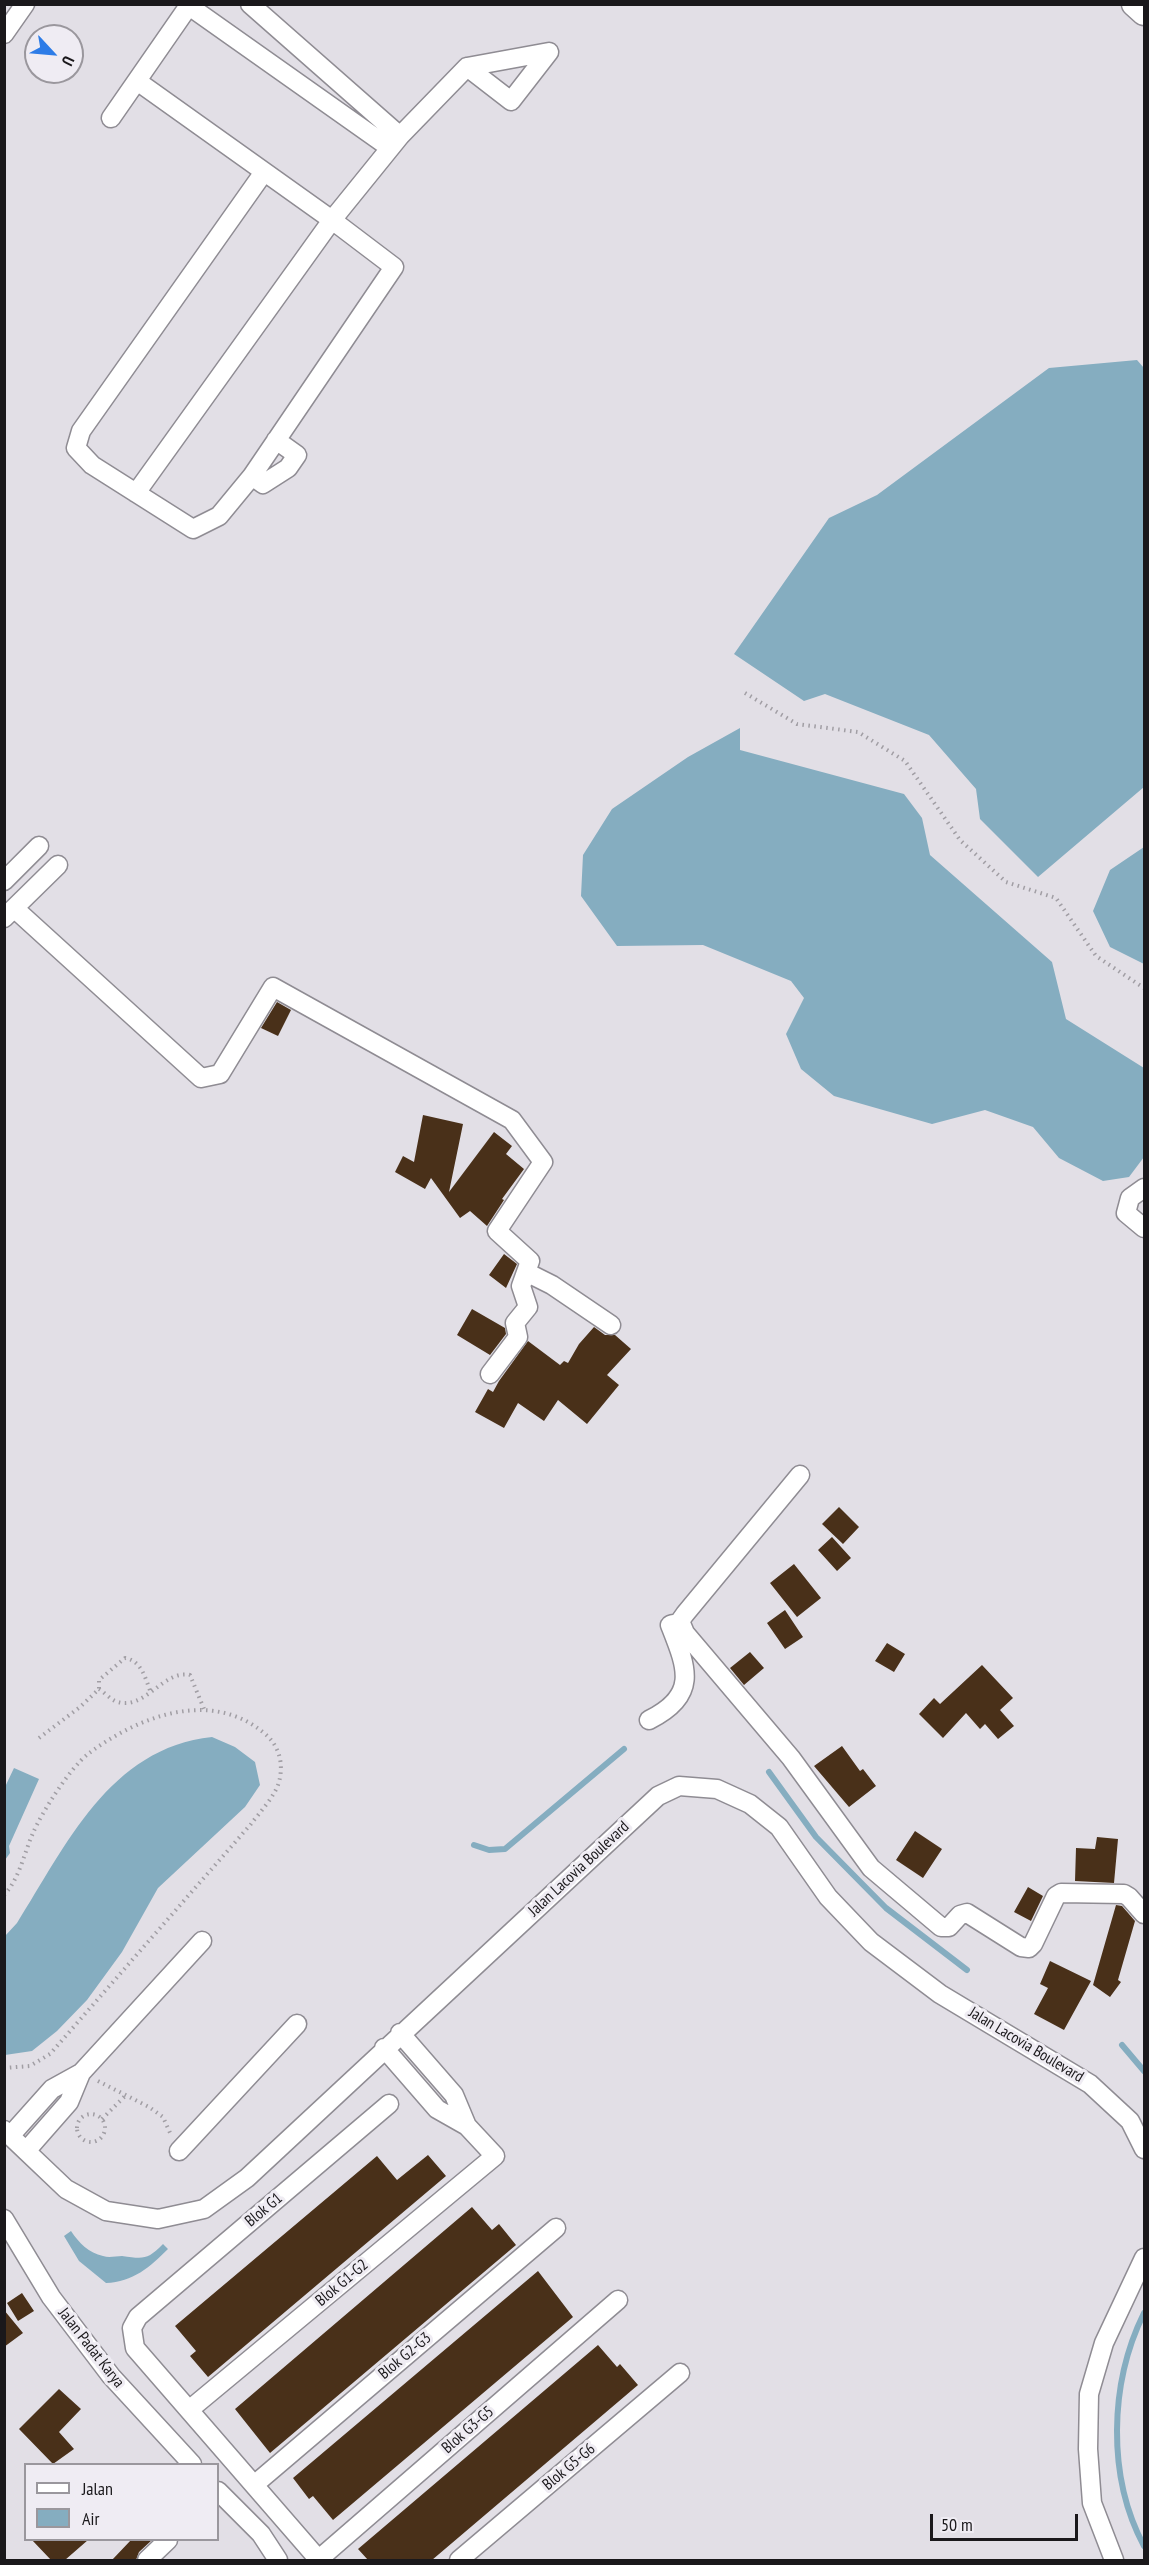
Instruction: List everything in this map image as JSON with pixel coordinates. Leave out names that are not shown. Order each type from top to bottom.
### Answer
[{"type":"street","points":[[4,34],[25,4]]},
{"type":"street","points":[[250,4],[395,142]]},
{"type":"street","points":[[1134,4],[1144,13]]},
{"type":"street","points":[[111,118],[189,5],[395,142]]},
{"type":"street","points":[[136,493],[332,220],[395,142],[467,67]]},
{"type":"street","points":[[137,81],[332,220],[394,267],[252,476],[219,516],[193,529],[92,465],[76,448],[81,431],[264,172]]},
{"type":"street","points":[[252,476],[263,484],[288,468],[297,455],[276,440]]},
{"type":"street","points":[[4,881],[39,846]]},
{"type":"street","points":[[58,865],[9,913],[201,1078],[220,1074],[273,987],[512,1120],[543,1162],[497,1231],[530,1262],[522,1286],[528,1307],[515,1323],[518,1337],[490,1374]]},
{"type":"street","points":[[1144,1188],[1130,1198],[1126,1213],[1144,1228]]},
{"type":"street","points":[[526,1272],[552,1285],[611,1325]]},
{"type":"street","points":[[649,1720],[669,1710],[684,1685],[684,1662],[670,1625],[680,1621],[800,1475]]},
{"type":"street","points":[[680,1621],[685,1633],[791,1758],[870,1868],[941,1927],[949,1927],[960,1915],[967,1913],[1021,1947],[1029,1948],[1056,1896],[1061,1893],[1124,1894],[1130,1897],[1144,1914]]},
{"type":"street","name":"Jalan Lacovia Boulevard","points":[[7,2133],[66,2189],[106,2211],[158,2219],[204,2209],[247,2178],[400,2033],[658,1796],[679,1786],[717,1789],[750,1804],[779,1827],[828,1897],[871,1942],[940,1994],[1090,2084],[1130,2121],[1144,2149]]},
{"type":"street","points":[[7,2133],[52,2089],[84,2069],[202,1941]]},
{"type":"street","points":[[179,2151],[297,2024]]},
{"type":"street","points":[[400,2033],[454,2095],[467,2126]]},
{"type":"street","points":[[384,2048],[437,2109],[467,2126]]},
{"type":"street","points":[[26,2151],[69,2102],[84,2069]]},
{"type":"street","name":"Blok G1","points":[[189,2410],[135,2348],[132,2328],[138,2317],[389,2104]]},
{"type":"street","name":"Blok G1-G2","points":[[189,2410],[495,2156],[467,2126]]},
{"type":"street","name":"Jalan Padat Karya","points":[[4,2219],[51,2297],[111,2376],[191,2463]]},
{"type":"street","name":"Blok G2-G3","points":[[254,2485],[555,2228]]},
{"type":"street","points":[[1114,2560],[1092,2503],[1088,2449],[1089,2394],[1104,2343],[1144,2258]]},
{"type":"street","name":"Blok G3-G5","points":[[319,2560],[618,2300]]},
{"type":"street","name":"Blok G5-G6","points":[[459,2560],[680,2373]]},
{"type":"street","points":[[189,2410],[319,2560]]},
{"type":"street","points":[[219,2492],[261,2534],[278,2560]]},
{"type":"street","points":[[147,2560],[167,2541]]},
{"type":"path","points":[[745,693],[796,724],[858,732],[905,761],[960,840],[1006,882],[1056,898],[1096,956],[1144,988]]},
{"type":"path","points":[[99,1689],[99,1680],[125,1658],[134,1659],[140,1665],[151,1693]]},
{"type":"path","points":[[99,1689],[115,1701],[130,1703],[151,1693],[172,1677],[190,1675],[204,1709]]},
{"type":"path","points":[[39,1738],[99,1689]]},
{"type":"path","points":[[4,1895],[12,1886],[34,1830],[68,1776],[86,1756],[121,1731],[152,1718],[180,1711],[204,1709],[242,1719],[273,1741],[282,1763],[279,1784],[251,1824],[50,2054],[30,2066],[4,2068]]},
{"type":"path","points":[[84,2069],[100,2083],[149,2107],[163,2117],[179,2151]]},
{"type":"path","points":[[102,2119],[126,2095]]},
{"type":"path","points":[[94,2115],[102,2119],[105,2128],[102,2137],[90,2143],[81,2139],[77,2127],[81,2118],[94,2115]]},
{"type":"water","points":[[1137,360],[1144,368],[1144,787],[1038,877],[980,819],[976,789],[929,735],[825,694],[804,701],[734,654],[829,518],[877,495],[1049,368]]},
{"type":"water","points":[[740,728],[740,750],[904,794],[922,818],[930,855],[1052,962],[1066,1019],[1144,1068],[1144,1157],[1129,1177],[1103,1181],[1059,1158],[1033,1127],[985,1110],[932,1124],[834,1096],[801,1069],[786,1034],[804,998],[791,981],[703,945],[617,946],[581,896],[583,855],[612,809],[688,757]]},
{"type":"water","points":[[1144,847],[1144,964],[1110,947],[1093,911],[1110,870]]},
{"type":"water","points":[[212,1737],[235,1747],[255,1762],[260,1785],[245,1807],[158,1888],[122,1952],[87,2000],[57,2031],[32,2051],[5,2055],[5,1936],[17,1923],[73,1833],[94,1805],[118,1780],[145,1760],[176,1745]]},
{"type":"water","points":[[14,1768],[39,1779],[9,1846],[10,1853],[5,1860],[5,1787]]},
{"type":"water","points":[[71,2231],[89,2250],[105,2257],[145,2257],[163,2244],[168,2249],[155,2262],[133,2277],[106,2283],[79,2261],[64,2236]]},
{"type":"building","points":[[277,1002],[291,1010],[278,1036],[261,1028]]},
{"type":"building","points":[[423,1115],[463,1124],[449,1192],[494,1132],[512,1146],[506,1154],[524,1169],[502,1199],[504,1200],[487,1226],[470,1211],[460,1218],[431,1178],[425,1189],[395,1172],[403,1156],[414,1162]]},
{"type":"building","points":[[504,1254],[517,1264],[506,1288],[489,1275]]},
{"type":"building","points":[[472,1309],[505,1328],[506,1334],[490,1355],[457,1335]]},
{"type":"building","points":[[594,1327],[605,1335],[615,1335],[631,1349],[607,1375],[619,1385],[587,1424],[558,1400],[544,1421],[518,1403],[504,1428],[475,1412],[488,1389],[493,1392],[528,1341],[560,1365],[564,1361],[568,1363],[579,1344]]},
{"type":"building","points":[[839,1507],[859,1527],[843,1544],[822,1524]]},
{"type":"building","points":[[832,1537],[851,1558],[837,1571],[818,1550]]},
{"type":"building","points":[[794,1564],[821,1598],[797,1617],[770,1583]]},
{"type":"building","points":[[785,1610],[803,1637],[785,1649],[767,1623]]},
{"type":"building","points":[[887,1643],[905,1654],[894,1672],[875,1661]]},
{"type":"building","points":[[750,1652],[764,1668],[744,1685],[730,1668]]},
{"type":"building","points":[[982,1665],[1013,1698],[1000,1710],[1014,1726],[998,1739],[985,1724],[980,1729],[966,1713],[943,1738],[919,1714],[934,1698],[940,1704]]},
{"type":"building","points":[[842,1746],[860,1771],[863,1769],[876,1786],[849,1807],[814,1766]]},
{"type":"building","points":[[915,1831],[942,1849],[923,1878],[896,1860]]},
{"type":"building","points":[[1097,1837],[1118,1839],[1114,1883],[1075,1881],[1076,1848],[1095,1849]]},
{"type":"building","points":[[1028,1887],[1043,1896],[1031,1921],[1014,1912]]},
{"type":"building","points":[[1116,1905],[1122,1906],[1135,1921],[1118,1980],[1121,1982],[1110,1997],[1093,1985]]},
{"type":"building","points":[[1050,1961],[1091,1981],[1064,2030],[1034,2014],[1048,1988],[1040,1984]]},
{"type":"building","points":[[428,2155],[446,2176],[208,2377],[190,2356],[196,2351],[175,2326],[377,2156],[397,2180]]},
{"type":"building","points":[[472,2207],[492,2230],[499,2224],[516,2245],[270,2453],[235,2409]]},
{"type":"building","points":[[538,2271],[573,2317],[333,2520],[313,2496],[309,2499],[293,2478]]},
{"type":"building","points":[[22,2293],[34,2311],[18,2321],[7,2303]]},
{"type":"building","points":[[4,2310],[23,2333],[4,2347]]},
{"type":"building","points":[[598,2345],[617,2367],[620,2364],[638,2385],[432,2560],[368,2560],[358,2549]]},
{"type":"building","points":[[59,2389],[81,2409],[59,2432],[74,2449],[54,2463],[19,2429]]},
{"type":"building","points":[[33,2541],[87,2541],[65,2560],[51,2560]]},
{"type":"building","points":[[130,2541],[151,2541],[139,2552],[136,2560],[112,2560]]},
{"type":"waterway","points":[[474,1845],[489,1850],[505,1849],[624,1749]]},
{"type":"waterway","points":[[769,1772],[816,1837],[886,1908],[967,1970]]},
{"type":"waterway","points":[[1122,2045],[1144,2071]]},
{"type":"waterway","points":[[1144,2313],[1132,2341],[1124,2370],[1117,2430],[1123,2490],[1144,2546]]}]
